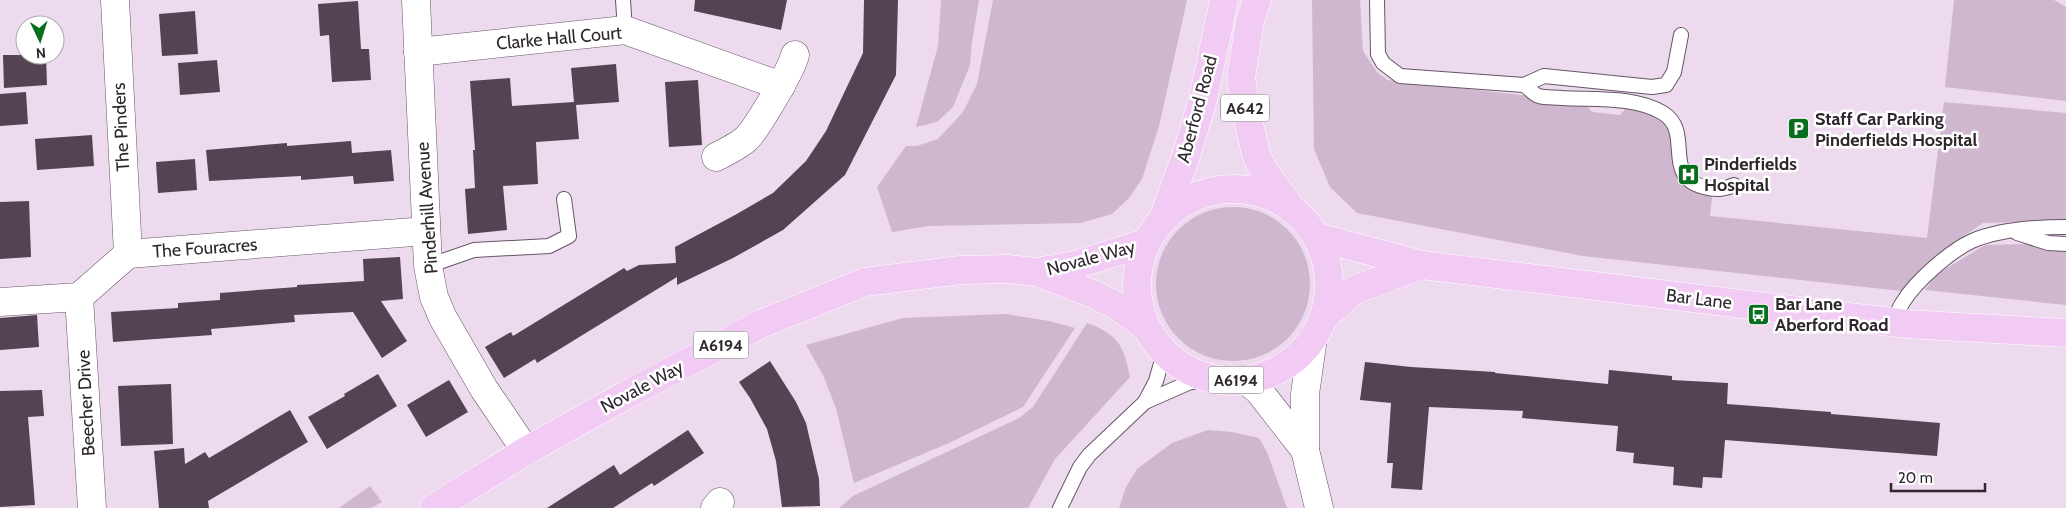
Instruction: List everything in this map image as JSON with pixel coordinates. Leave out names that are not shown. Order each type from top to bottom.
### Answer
[{"type":"main road","name":"Aberford Road","points":[[1164,216],[1186,156],[1203,99],[1224,0]]},
{"type":"main road","name":"Aberford Road","points":[[1257,0],[1250,21],[1241,78],[1246,110],[1256,154],[1264,171],[1291,207]]},
{"type":"main road","name":"A6194","points":[[1239,188],[1266,194],[1291,207],[1306,220],[1317,237],[1327,263],[1330,291],[1318,328],[1300,354],[1284,366],[1266,375],[1246,380],[1228,381],[1192,373],[1164,353],[1150,336],[1145,326],[1136,289],[1136,270],[1145,243],[1164,216],[1186,200],[1212,190],[1239,188]]},
{"type":"main road","name":"Bar Lane","points":[[1317,237],[1422,265],[1894,323],[2066,333]]},
{"type":"main road","name":"Novale Way","points":[[1037,272],[1075,265],[1145,243]]},
{"type":"main road","name":"Bar Lane","points":[[1318,328],[1354,290],[1422,265]]},
{"type":"main road","name":"Novale Way","points":[[434,508],[526,451],[632,391],[761,324],[865,282],[961,270],[1008,269],[1037,272],[1093,294],[1117,306],[1145,326]]},
{"type":"street","name":"The Pinders","points":[[115,0],[128,254]]},
{"type":"street","name":"Pinderhill Avenue","points":[[416,0],[428,266],[434,296],[443,318],[484,389],[526,451]]},
{"type":"street","name":"Clarke Hall Court","points":[[418,52],[625,30],[781,86]]},
{"type":"street","points":[[716,157],[747,138],[781,86],[795,55]]},
{"type":"street","name":"The Fouracres","points":[[80,297],[128,254],[426,231]]},
{"type":"street","points":[[0,302],[80,297]]},
{"type":"street","name":"Beecher Drive","points":[[80,297],[92,508]]},
{"type":"street","points":[[1318,328],[1305,394],[1305,450],[1320,508]]},
{"type":"street","points":[[1246,380],[1273,408],[1305,450]]},
{"type":"lane","points":[[623,0],[625,30]]},
{"type":"lane","points":[[1377,0],[1378,54],[1383,63],[1400,76],[1524,85],[1544,76],[1652,87],[1666,85],[1674,72],[1681,35]]},
{"type":"lane","points":[[1524,85],[1538,96],[1624,102],[1650,107],[1666,114],[1674,125],[1679,141],[1680,167],[1685,176],[1694,184],[1713,189],[1724,189],[1734,185]]},
{"type":"lane","points":[[428,266],[474,250],[549,246],[569,236],[564,199]]},
{"type":"lane","points":[[1894,323],[1902,303],[1915,285],[1941,263],[1971,242],[1994,234],[2045,227],[2066,227]]},
{"type":"lane","points":[[2012,232],[2048,243],[2066,244]]},
{"type":"lane","points":[[1145,402],[1156,381],[1164,353]]},
{"type":"lane","points":[[1060,508],[1080,467],[1089,455],[1145,402],[1188,382],[1209,378]]},
{"type":"shaded area","points":[[941,0],[979,0],[970,65],[953,107],[937,122],[916,127],[938,46]]},
{"type":"shaded area","points":[[993,0],[1187,0],[1159,126],[1142,179],[1129,198],[1112,214],[1080,223],[929,226],[892,232],[877,187],[906,146],[917,146],[938,139],[963,112],[977,84]]},
{"type":"shaded area","points":[[1312,0],[1360,0],[1363,51],[1377,72],[1387,80],[1584,102],[1592,112],[1620,115],[1628,106],[1665,119],[1676,141],[1676,167],[1713,189],[1710,216],[1927,238],[1944,102],[2066,113],[2066,221],[1983,223],[1945,249],[1901,291],[1583,256],[1357,213],[1330,187],[1314,149]]},
{"type":"shaded area","points":[[1954,0],[2054,0],[2066,7],[2066,101],[1945,87]]},
{"type":"shaded area","points":[[1233,207],[1262,213],[1276,220],[1287,230],[1297,241],[1304,255],[1310,284],[1304,313],[1297,327],[1287,338],[1276,348],[1262,355],[1233,361],[1204,355],[1190,348],[1179,338],[1169,327],[1162,313],[1156,284],[1162,255],[1169,241],[1179,230],[1190,220],[1204,213]]},
{"type":"shaded area","points":[[2032,244],[2053,250],[2066,251],[2066,305],[1925,290],[1937,274],[1985,245]]},
{"type":"shaded area","points":[[1006,314],[1049,321],[1075,328],[1023,407],[949,443],[854,483],[836,408],[823,375],[806,345],[903,318]]},
{"type":"shaded area","points":[[1087,323],[1098,327],[1118,342],[1125,357],[1130,377],[1055,459],[1028,508],[839,508],[853,496],[1019,418],[1033,407]]},
{"type":"shaded area","points":[[1208,430],[1232,432],[1259,438],[1267,452],[1287,508],[1119,508],[1126,487],[1137,469],[1172,443]]},
{"type":"shaded area","points":[[370,486],[382,502],[371,508],[339,508]]},
{"type":"building","points":[[695,0],[787,0],[781,30],[694,11]]},
{"type":"building","points":[[864,0],[898,0],[896,75],[845,175],[783,230],[733,258],[677,285],[677,277],[537,363],[535,359],[504,378],[485,347],[511,332],[513,336],[624,268],[627,271],[639,265],[676,263],[675,247],[773,193],[806,161],[826,131],[863,53]]},
{"type":"building","points":[[358,1],[361,49],[369,49],[371,80],[332,82],[329,35],[320,36],[318,4]]},
{"type":"building","points":[[195,11],[198,54],[162,56],[159,14]]},
{"type":"building","points":[[3,55],[15,55],[15,65],[46,65],[47,85],[4,88]]},
{"type":"building","points":[[217,60],[220,92],[180,95],[178,63]]},
{"type":"building","points":[[616,64],[619,102],[576,105],[579,139],[536,142],[538,184],[503,186],[507,230],[468,234],[465,189],[475,188],[473,150],[475,150],[470,81],[510,78],[512,106],[574,102],[571,68]]},
{"type":"building","points":[[698,80],[702,145],[669,147],[665,82]]},
{"type":"building","points":[[26,92],[28,124],[0,126],[0,94]]},
{"type":"building","points":[[92,135],[94,166],[37,170],[35,139]]},
{"type":"building","points":[[351,141],[352,153],[391,150],[394,181],[354,184],[353,176],[301,180],[301,176],[209,181],[206,150],[287,143],[287,146]]},
{"type":"building","points":[[195,159],[197,190],[158,193],[156,162]]},
{"type":"building","points":[[29,201],[31,257],[0,259],[0,202]]},
{"type":"building","points":[[400,257],[403,299],[381,301],[407,341],[382,358],[353,312],[294,315],[295,322],[211,329],[212,335],[113,342],[111,312],[178,308],[178,303],[220,300],[220,293],[297,287],[297,285],[364,281],[363,259]]},
{"type":"building","points":[[37,315],[39,347],[0,350],[0,318]]},
{"type":"building","points":[[770,361],[796,402],[806,423],[819,479],[820,506],[782,507],[776,461],[767,429],[739,382]]},
{"type":"building","points":[[1365,362],[1495,372],[1608,384],[1609,370],[1672,376],[1672,380],[1728,383],[1727,404],[1940,423],[1937,456],[1725,440],[1722,478],[1703,477],[1702,488],[1673,485],[1674,467],[1633,463],[1634,453],[1616,451],[1618,426],[1522,418],[1523,411],[1429,407],[1422,490],[1391,488],[1393,463],[1387,463],[1391,403],[1360,400]]},
{"type":"building","points":[[378,374],[397,406],[327,449],[308,417]]},
{"type":"building","points":[[449,380],[468,412],[426,437],[407,405]]},
{"type":"building","points":[[171,384],[173,444],[121,446],[118,386]]},
{"type":"building","points":[[42,390],[44,416],[28,417],[35,505],[0,507],[0,391]]},
{"type":"building","points":[[290,410],[308,442],[208,501],[209,508],[159,508],[154,451],[184,448],[185,464],[205,452],[209,458]]},
{"type":"building","points":[[688,430],[704,453],[654,486],[652,483],[613,508],[547,508],[614,465],[620,475]]},
{"type":"place","name":"Staff Car Parking Pinderfields Hospital","points":[[1799,129]]},
{"type":"place","name":"Pinderfields Hospital","points":[[1688,174]]},
{"type":"place","name":"Bar Lane Aberford Road","points":[[1759,314]]}]
